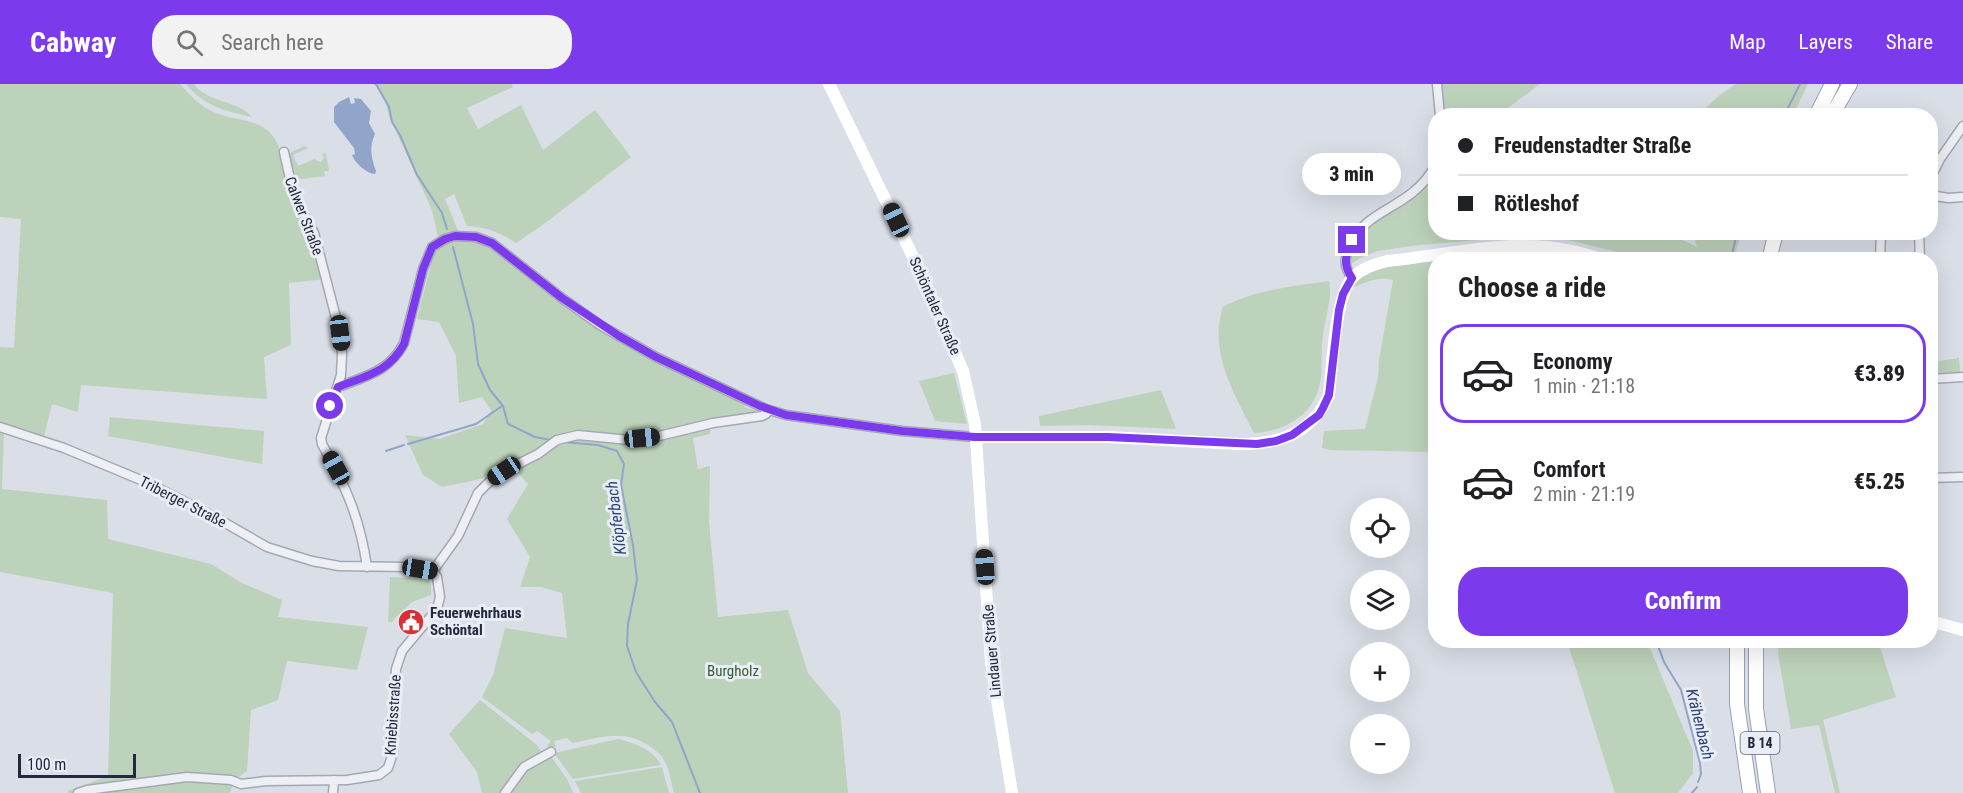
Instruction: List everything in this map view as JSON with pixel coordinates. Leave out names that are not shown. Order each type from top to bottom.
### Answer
[{"type":"main road","points":[[1820,108],[1832,84]]},
{"type":"main road","points":[[1836,108],[1850,84]]},
{"type":"main road","points":[[1737,648],[1737,704],[1750,793]]},
{"type":"main road","name":"B 14","points":[[1756,648],[1756,709],[1768,793]]},
{"type":"street","name":"Schöntaler Straße","points":[[829,84],[919,269],[963,371],[975,424],[975,437]]},
{"type":"street","points":[[1437,84],[1439,108]]},
{"type":"street","points":[[1938,163],[1963,126]]},
{"type":"street","name":"Calwer Straße","points":[[284,152],[294,197],[314,233],[340,333],[342,354],[338,387],[321,438],[322,444],[350,497],[368,567]]},
{"type":"street","points":[[1352,278],[1345,265],[1347,251],[1352,240],[1373,217],[1405,198],[1428,176]]},
{"type":"street","points":[[1938,196],[1963,197]]},
{"type":"street","points":[[338,387],[383,369],[393,361],[404,344],[423,269],[432,247],[445,239],[464,236],[476,237],[492,243],[600,325],[656,357],[768,410],[794,416],[902,431],[975,437],[1108,437],[1257,444],[1276,441],[1292,435],[1319,415],[1329,395],[1339,310],[1343,294],[1352,278],[1371,266],[1387,261],[1428,256]]},
{"type":"street","points":[[1464,252],[1506,247],[1547,247],[1579,252]]},
{"type":"street","points":[[1938,379],[1963,377]]},
{"type":"street","points":[[433,571],[458,536],[478,493],[496,477],[531,459],[557,440],[578,435],[629,440],[656,437],[713,423],[762,416],[768,410]]},
{"type":"street","name":"Triberger Straße","points":[[0,427],[64,448],[148,483],[267,547],[312,561],[339,566],[407,567],[433,571]]},
{"type":"street","name":"Lindauer Straße","points":[[975,437],[992,662],[1012,793]]},
{"type":"street","points":[[1938,478],[1963,477]]},
{"type":"street","name":"Kniebisstraße","points":[[78,793],[187,777],[231,780],[241,784],[266,781],[333,780],[379,775],[388,768],[393,753],[396,669],[402,651],[437,609],[440,597],[437,577],[433,571]]},
{"type":"street","points":[[1938,623],[1963,630]]},
{"type":"street","points":[[505,793],[524,767],[551,752]]},
{"type":"street","points":[[333,780],[333,793]]},
{"type":"green space","points":[[0,84],[180,84],[205,108],[225,116],[252,122],[268,130],[279,147],[312,234],[325,279],[289,283],[291,345],[264,357],[267,399],[81,385],[78,412],[52,404],[44,437],[7,425],[4,431],[2,489],[107,500],[108,539],[211,564],[242,583],[282,600],[278,617],[368,627],[357,670],[287,661],[278,700],[251,710],[247,771],[235,780],[230,793],[68,793],[68,791],[108,776],[113,593],[0,572],[0,347],[14,348],[21,219],[0,217]]},
{"type":"green space","points":[[186,84],[194,84],[207,95],[238,107],[252,117],[224,110],[208,103]]},
{"type":"green space","name":"Burgholz","points":[[373,84],[512,84],[513,87],[467,108],[478,129],[521,105],[543,150],[595,110],[631,157],[516,243],[493,231],[467,226],[454,194],[445,199],[462,240],[490,246],[654,360],[745,403],[744,407],[758,411],[757,414],[711,421],[710,434],[693,438],[698,469],[710,466],[709,522],[718,617],[788,610],[808,673],[840,711],[848,793],[674,793],[664,760],[656,751],[642,742],[623,736],[573,743],[567,738],[554,741],[556,747],[548,747],[551,741],[537,731],[532,734],[482,697],[493,675],[505,628],[567,638],[562,593],[541,587],[520,587],[530,557],[507,519],[528,484],[510,463],[481,479],[442,487],[423,475],[405,435],[439,439],[483,424],[491,410],[482,397],[459,403],[456,356],[439,322],[417,319],[438,237],[432,210],[389,116],[384,98]]},
{"type":"green space","points":[[1440,84],[1540,84],[1508,108],[1442,108]]},
{"type":"green space","points":[[1736,84],[1808,84],[1796,108],[1706,108]]},
{"type":"green space","points":[[304,146],[308,148],[293,155],[298,166],[315,159],[321,162],[324,158],[322,154],[326,153],[329,171],[324,171],[325,176],[293,180],[288,154]]},
{"type":"green space","points":[[1428,179],[1428,240],[1479,240],[1377,251],[1348,266],[1347,261],[1358,233]]},
{"type":"green space","points":[[1568,240],[1682,240],[1697,247],[1695,240],[1739,240],[1736,252],[1617,252]]},
{"type":"green space","points":[[1527,249],[1550,252],[1499,252]]},
{"type":"green space","points":[[1428,260],[1428,452],[1322,448],[1324,431],[1365,429],[1378,377],[1393,280],[1378,279],[1352,288],[1356,279],[1380,265]]},
{"type":"green space","points":[[1329,281],[1330,294],[1322,340],[1321,377],[1314,401],[1299,418],[1289,424],[1254,433],[1232,388],[1221,357],[1219,324],[1223,307],[1248,296]]},
{"type":"green space","points":[[1959,358],[1960,372],[1938,373],[1938,361]]},
{"type":"green space","points":[[954,373],[967,424],[935,421],[919,381]]},
{"type":"green space","points":[[1161,390],[1176,429],[1088,425],[1040,426],[1039,416]]},
{"type":"green space","points":[[110,417],[264,431],[262,464],[108,436]]},
{"type":"green space","points":[[408,572],[427,576],[431,585],[431,595],[412,602],[392,622],[388,622],[390,577],[408,578]]},
{"type":"green space","points":[[1569,648],[1650,648],[1693,751],[1693,773],[1678,793],[1615,793]]},
{"type":"green space","points":[[1778,648],[1880,648],[1896,697],[1823,720],[1840,793],[1835,793],[1819,725],[1791,729]]},
{"type":"green space","points":[[480,700],[537,745],[541,751],[523,765],[501,793],[482,793],[477,772],[449,734]]},
{"type":"green space","points":[[618,739],[648,751],[658,759],[661,765],[573,779],[554,753]]},
{"type":"green space","points":[[550,755],[567,779],[573,793],[508,793],[526,769]]},
{"type":"green space","points":[[662,767],[669,793],[581,793],[575,781]]},
{"type":"water","points":[[349,97],[351,104],[355,103],[354,98],[361,99],[371,111],[369,123],[375,134],[371,148],[375,174],[365,170],[355,161],[352,155],[355,154],[354,148],[334,122],[334,107]]},
{"type":"waterway","name":"Klöpferbach","points":[[376,84],[389,107],[392,122],[417,175],[442,213],[447,229]]},
{"type":"waterway","name":"Krähenbach","points":[[1788,108],[1800,84]]},
{"type":"waterway","name":"Krähenbach","points":[[1733,252],[1735,240]]},
{"type":"waterway","name":"Klöpferbach","points":[[453,247],[473,324],[478,364],[490,390],[503,406],[508,424],[535,437],[551,440]]},
{"type":"waterway","points":[[408,444],[476,424],[502,406]]},
{"type":"waterway","name":"Klöpferbach","points":[[563,442],[598,445],[617,451],[624,464],[621,485],[633,545],[637,580],[628,624],[627,646],[636,672],[655,702],[672,722],[700,793]]},
{"type":"waterway","points":[[386,451],[404,445]]},
{"type":"waterway","name":"Krähenbach","points":[[1659,648],[1664,662],[1681,690],[1700,763],[1701,774],[1698,782]]},
{"type":"waterway","name":"Krähenbach","points":[[1692,793],[1697,787]]},
{"type":"place","name":"Feuerwehrhaus Schöntal","points":[[411,622]]},
{"type":"route","points":[[330,406],[338,387],[383,369],[393,361],[404,344],[423,269],[432,247],[445,239],[464,236],[476,237],[492,243],[600,325],[656,357],[768,410],[786,415],[902,431],[975,437],[1156,438],[1239,444],[1276,441],[1299,431],[1319,415],[1329,395],[1339,310],[1343,294],[1352,278],[1345,265],[1347,251],[1352,240]]}]
